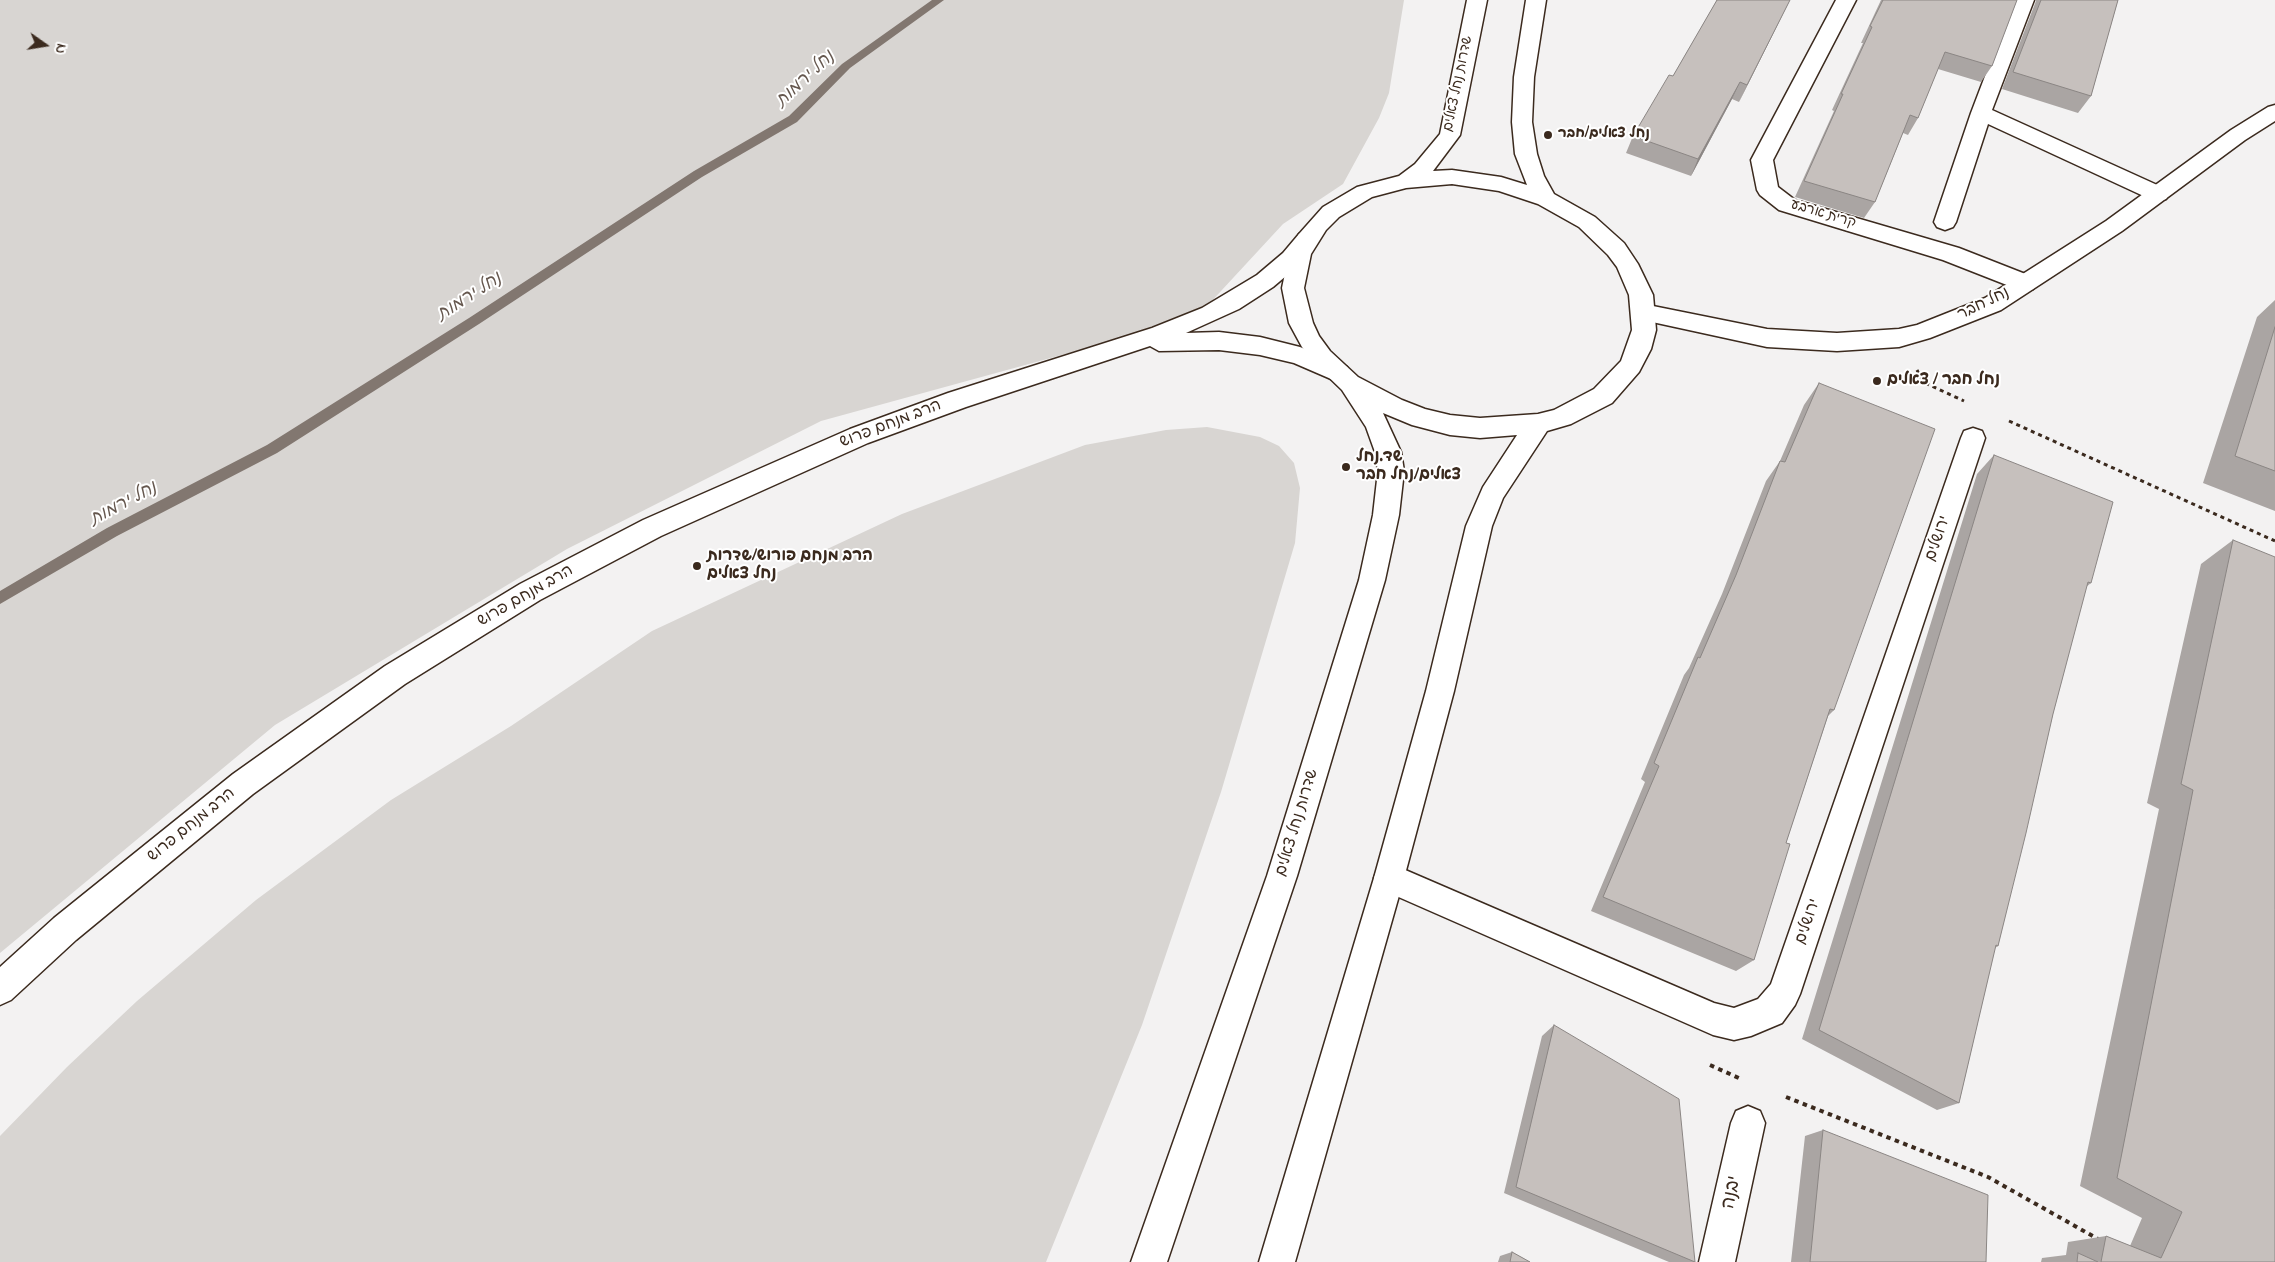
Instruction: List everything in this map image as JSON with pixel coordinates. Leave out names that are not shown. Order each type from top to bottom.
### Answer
[{"type":"street","name":"שדרות נחל צאלים","points":[[1406,181],[1423,169],[1450,135],[1477,0]]},
{"type":"street","points":[[1536,0],[1524,77],[1522,122],[1526,154],[1534,176],[1546,199]]},
{"type":"street","name":"קרית ארבע","points":[[1846,0],[1762,160],[1768,190],[1787,205],[1951,254],[2025,283]]},
{"type":"street","points":[[1945,222],[1981,113],[2024,0]]},
{"type":"street","name":"נחל חבר","points":[[1643,312],[1767,338],[1837,342],[1899,338],[1922,332],[1993,304],[2114,226],[2238,135],[2275,112]]},
{"type":"street","points":[[1981,113],[2158,194]]},
{"type":"street","points":[[1307,239],[1295,271],[1293,288],[1301,323],[1322,357],[1344,378],[1392,407],[1421,418],[1450,425],[1480,428],[1538,424],[1562,417],[1604,396],[1631,366],[1639,349],[1644,330],[1641,295],[1635,280],[1616,249],[1587,222],[1546,199],[1517,188],[1477,179],[1429,178],[1406,181]]},
{"type":"street","name":"הרב מנחם פרוש","points":[[0,989],[65,929],[243,784],[395,675],[530,592],[652,528],[859,436],[957,400],[1186,324],[1243,296],[1279,270],[1331,212],[1365,192],[1406,181]]},
{"type":"street","name":"הרב מנחם פרוש","points":[[1130,344],[1182,341],[1240,343],[1300,356],[1344,378]]},
{"type":"street","name":"שדרות נחל צאלים","points":[[1149,1262],[1282,876],[1372,580],[1386,515],[1391,471],[1388,452],[1377,424],[1344,378]]},
{"type":"street","points":[[1277,1262],[1389,878],[1440,691],[1479,526],[1492,494],[1538,424]]},
{"type":"street","name":"ירושלים","points":[[1389,878],[1713,1019],[1734,1024],[1751,1020],[1770,1011],[1784,994],[1973,438]]},
{"type":"street","name":"יבנה","points":[[1717,1262],[1748,1123]]},
{"type":"path","points":[[1899,338],[1923,382],[1971,404]]},
{"type":"path","points":[[2005,420],[2275,541]]},
{"type":"path","points":[[1700,1061],[1746,1081]]},
{"type":"path","points":[[1781,1096],[1988,1177],[2104,1243]]},
{"type":"shaded area","points":[[0,0],[1404,0],[1389,93],[1379,118],[1343,184],[1283,224],[1209,304],[1120,339],[821,421],[567,549],[275,725],[0,953]]},
{"type":"shaded area","points":[[1207,427],[1260,437],[1279,446],[1294,463],[1300,488],[1295,543],[1221,792],[1142,1025],[1046,1262],[0,1262],[0,1136],[67,1067],[137,1001],[256,900],[391,800],[511,726],[652,631],[902,514],[1085,445],[1166,430]]},
{"type":"building","points":[[1717,0],[1790,0],[1747,85],[1740,82],[1698,159],[1633,136],[1669,75],[1673,76]]},
{"type":"building","points":[[1883,0],[2017,0],[1992,66],[1945,52],[1918,118],[1910,115],[1875,202],[1804,181],[1872,27],[1870,26]]},
{"type":"building","points":[[2041,0],[2118,0],[2091,96],[2013,72]]},
{"type":"building","points":[[2275,327],[2275,471],[2235,456]]},
{"type":"building","points":[[1819,383],[1935,429],[1834,710],[1830,709],[1786,843],[1790,844],[1754,960],[1603,897],[1659,766],[1654,763],[1698,657],[1700,658],[1736,575],[1780,461],[1785,462]]},
{"type":"building","points":[[1994,455],[2113,502],[2091,583],[2088,582],[2053,714],[2026,833],[1998,946],[1996,945],[1959,1103],[1819,1030]]},
{"type":"building","points":[[2233,540],[2275,557],[2275,1262],[2101,1262],[2106,1236],[2161,1258],[2182,1212],[2117,1178],[2193,790],[2181,784]]},
{"type":"building","points":[[1554,1025],[1679,1099],[1695,1262],[1516,1187]]},
{"type":"building","points":[[1823,1130],[1988,1195],[1986,1262],[1810,1262]]},
{"type":"building","points":[[1512,1252],[1530,1262],[1510,1262]]},
{"type":"building","points":[[2078,1253],[2098,1262],[2077,1262]]},
{"type":"waterway","name":"נחל ירמות","points":[[0,598],[112,532],[272,449],[474,321],[698,174],[793,119],[846,66],[939,0]]},
{"type":"place","name":"נחל צאלים/חבר","points":[[1548,135]]},
{"type":"place","name":"נחל חבר / צאלים","points":[[1877,381]]},
{"type":"place","name":"שד.נחל צאלים/נחל חבר","points":[[1346,467]]},
{"type":"place","name":"הרב מנחם פורוש/שדרות נחל צאלים","points":[[697,566]]}]
